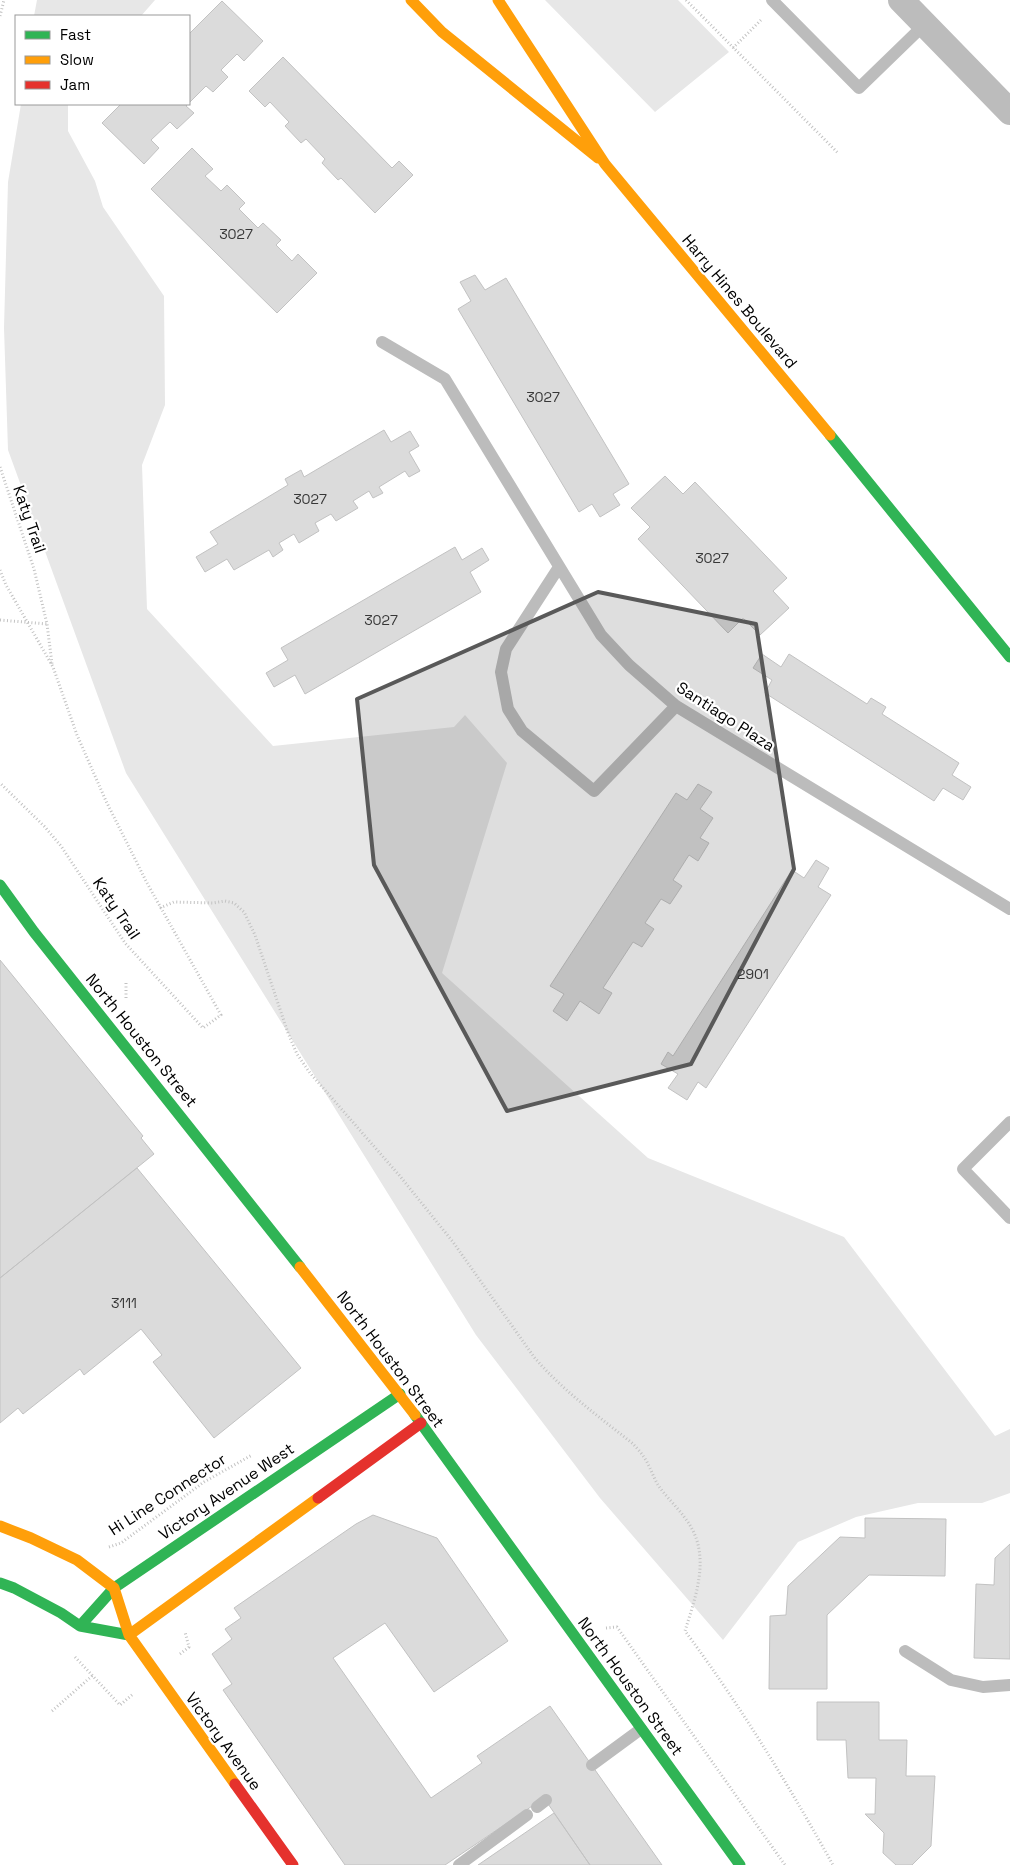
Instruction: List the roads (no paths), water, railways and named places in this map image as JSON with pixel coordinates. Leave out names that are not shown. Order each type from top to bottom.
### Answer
[{"type":"main road","name":"Harry Hines Boulevard","points":[[411,0],[442,32],[605,164],[786,380],[1010,657]]},
{"type":"main road","points":[[498,0],[605,164]]},
{"type":"main road","name":"North Houston Street","points":[[0,885],[34,932],[163,1092],[400,1394],[740,1865]]},
{"type":"main road","name":"Victory Avenue West","points":[[80,1626],[114,1588],[400,1394]]},
{"type":"main road","points":[[0,1583],[14,1588],[80,1626],[129,1635],[421,1423]]},
{"type":"main road","points":[[0,1526],[31,1538],[77,1560],[114,1588]]},
{"type":"main road","name":"Victory Avenue","points":[[114,1588],[129,1635],[293,1865]]},
{"type":"street","points":[[901,0],[1010,112]]},
{"type":"lane","points":[[775,2],[859,88],[925,24]]},
{"type":"lane","name":"Santiago Plaza","points":[[382,342],[445,379],[601,635],[629,666],[676,706],[1010,909]]},
{"type":"lane","points":[[559,567],[506,649],[500,672],[508,709],[522,731],[594,791],[676,706]]},
{"type":"lane","points":[[1010,1122],[963,1169],[1010,1218]]},
{"type":"lane","points":[[905,1651],[951,1680],[983,1687],[1010,1685]]},
{"type":"lane","points":[[592,1765],[641,1729]]},
{"type":"lane","points":[[459,1865],[536,1808]]}]
